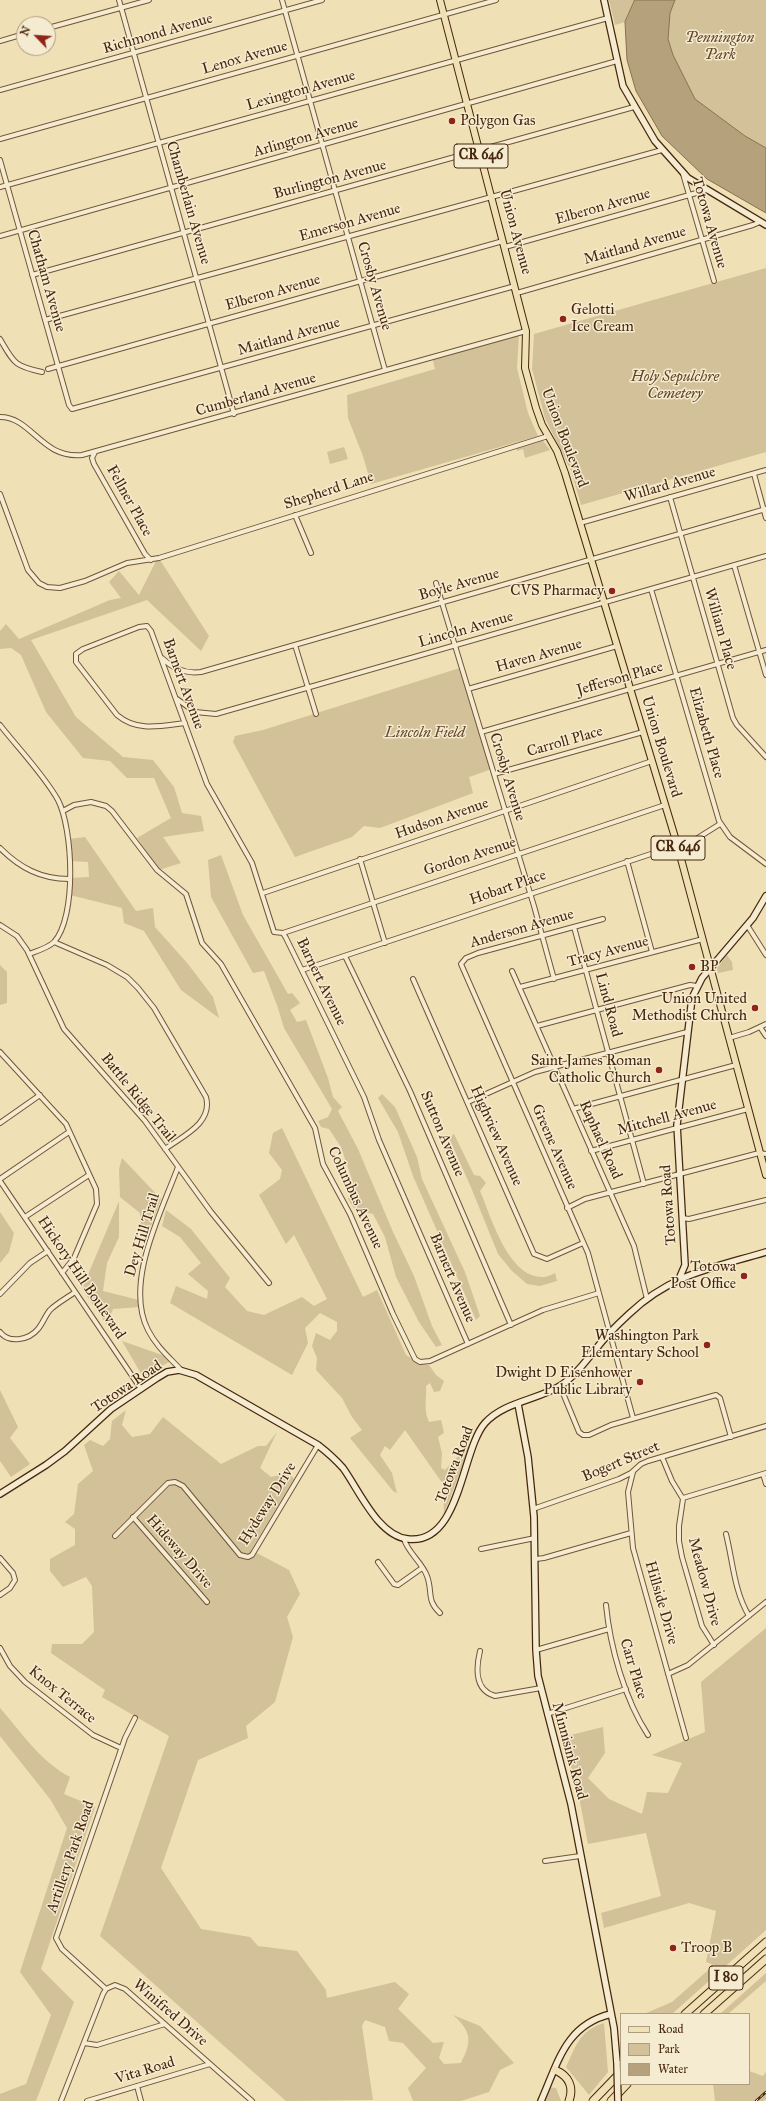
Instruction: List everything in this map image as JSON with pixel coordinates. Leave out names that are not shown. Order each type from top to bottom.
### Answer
[{"type":"highway","name":"I 80","points":[[686,2013],[766,1942]]},
{"type":"highway","name":"I 80","points":[[705,2013],[766,1959]]},
{"type":"highway","points":[[555,2070],[566,2076],[570,2082],[571,2090],[569,2101]]},
{"type":"highway","points":[[593,2101],[620,2073]]},
{"type":"highway","points":[[611,2101],[626,2085]]},
{"type":"main road","name":"Union Avenue","points":[[440,0],[526,331]]},
{"type":"main road","name":"Totowa Avenue","points":[[604,0],[623,86],[634,107],[662,150],[683,173]]},
{"type":"main road","points":[[683,173],[707,190],[766,225]]},
{"type":"main road","name":"Union Boulevard","points":[[526,331],[525,368],[538,415],[561,461],[677,844],[736,1066],[763,1154],[766,1175]]},
{"type":"main road","name":"Totowa Road","points":[[0,1494],[65,1451],[102,1417],[141,1389],[167,1372],[182,1370],[196,1375],[318,1445],[331,1455],[342,1468],[380,1522],[391,1533],[413,1540],[424,1537],[445,1521],[483,1425],[494,1414],[560,1386],[572,1377],[629,1313],[647,1299],[679,1279],[685,1265],[677,1128],[681,1080],[692,998],[697,986],[710,969],[764,904],[766,896]]},
{"type":"main road","points":[[679,1279],[694,1272],[766,1252]]},
{"type":"main road","name":"Minnisink Road","points":[[518,1404],[528,1457],[533,1509],[536,1558],[536,1650],[541,1688],[546,1714],[568,1792],[611,2014],[617,2063],[618,2101]]},
{"type":"main road","points":[[541,2101],[567,2044],[577,2031],[590,2021],[611,2014]]},
{"type":"street","name":"Chamberlain Avenue","points":[[119,0],[234,414]]},
{"type":"street","points":[[56,26],[149,0]]},
{"type":"street","name":"Crosby Avenue","points":[[282,0],[385,370]]},
{"type":"street","name":"Richmond Avenue","points":[[0,90],[322,0]]},
{"type":"street","name":"Lenox Avenue","points":[[0,139],[496,0]]},
{"type":"street","name":"Lexington Avenue","points":[[0,187],[608,18]]},
{"type":"street","points":[[0,41],[16,36]]},
{"type":"street","name":"Arlington Avenue","points":[[0,236],[468,105],[618,61]]},
{"type":"street","name":"Burlington Avenue","points":[[32,276],[634,107]]},
{"type":"street","name":"Emerson Avenue","points":[[45,320],[492,196],[500,196],[662,150]]},
{"type":"street","name":"Chatham Avenue","points":[[0,160],[70,408]]},
{"type":"street","name":"Totowa Avenue","points":[[683,173],[714,281]]},
{"type":"street","name":"Elberon Avenue","points":[[48,369],[360,280],[504,244],[707,190]]},
{"type":"street","name":"Maitland Avenue","points":[[517,293],[753,226],[760,222]]},
{"type":"street","name":"Maitland Avenue","points":[[70,408],[74,410],[515,286]]},
{"type":"street","name":"Cumberland Avenue","points":[[0,417],[13,419],[49,448],[59,453],[76,456],[234,414],[526,331]]},
{"type":"street","points":[[0,339],[15,363],[25,369],[42,372]]},
{"type":"street","name":"Shepherd Lane","points":[[0,494],[28,570],[39,583],[53,588],[60,588],[85,581],[127,563],[152,560],[548,436]]},
{"type":"street","name":"Fellner Place","points":[[95,452],[92,458],[94,464],[144,554],[152,560]]},
{"type":"street","name":"Willard Avenue","points":[[580,524],[766,470]]},
{"type":"street","points":[[754,474],[766,518]]},
{"type":"street","name":"William Place","points":[[670,498],[735,722],[766,757]]},
{"type":"street","name":"Boyle Avenue","points":[[161,657],[177,669],[195,673],[765,510]]},
{"type":"street","points":[[295,515],[311,553]]},
{"type":"street","name":"Lincoln Avenue","points":[[176,698],[195,712],[216,714],[766,556]]},
{"type":"street","points":[[734,565],[766,675]]},
{"type":"street","name":"Crosby Avenue","points":[[436,583],[554,978]]},
{"type":"street","name":"Elizabeth Place","points":[[651,589],[720,824],[730,837],[766,864]]},
{"type":"street","name":"Barnert Avenue","points":[[185,723],[142,727],[125,721],[117,715],[76,662],[76,654],[136,628],[143,626],[150,628],[176,698],[207,784],[252,863],[263,893],[272,929],[276,934],[283,933],[364,1098],[379,1140],[468,1344]]},
{"type":"street","points":[[295,645],[316,714]]},
{"type":"street","name":"Haven Avenue","points":[[468,689],[617,646]]},
{"type":"street","name":"Jefferson Place","points":[[481,732],[766,650]]},
{"type":"street","points":[[0,725],[52,791],[63,811],[68,835],[69,900],[66,915],[54,942],[29,954]]},
{"type":"street","name":"Carroll Place","points":[[494,774],[643,732]]},
{"type":"street","name":"Hudson Avenue","points":[[263,893],[652,761]]},
{"type":"street","name":"Columbus Avenue","points":[[63,811],[74,806],[91,802],[106,806],[112,811],[157,870],[186,894],[202,943],[220,962],[315,1128],[323,1164],[350,1214],[412,1356],[420,1362],[434,1359],[468,1344]]},
{"type":"street","name":"Gordon Avenue","points":[[283,933],[665,805]]},
{"type":"street","name":"Hobart Place","points":[[302,970],[677,844],[696,839],[720,824]]},
{"type":"street","points":[[0,848],[26,869],[49,878],[69,879]]},
{"type":"street","points":[[360,859],[385,943]]},
{"type":"street","points":[[627,861],[652,952]]},
{"type":"street","name":"Anderson Avenue","points":[[465,974],[461,964],[470,956],[603,919]]},
{"type":"street","name":"Battle Ridge Trail","points":[[0,924],[17,936],[29,954],[64,1029],[118,1088],[211,1212],[269,1283]]},
{"type":"street","points":[[747,925],[766,955]]},
{"type":"street","name":"Lind Road","points":[[574,927],[598,1010],[644,1184]]},
{"type":"street","name":"Tracy Avenue","points":[[520,987],[703,939]]},
{"type":"street","points":[[54,942],[107,965],[127,977],[138,988],[154,1008],[204,1093],[208,1107],[204,1119],[165,1149]]},
{"type":"street","name":"Sutton Avenue","points":[[345,956],[410,1091],[511,1325]]},
{"type":"street","name":"Raphael Road","points":[[512,970],[636,1252],[647,1299]]},
{"type":"street","name":"Greene Avenue","points":[[465,974],[583,1243],[599,1293],[633,1418]]},
{"type":"street","name":"Highview Avenue","points":[[413,979],[534,1254],[547,1259],[583,1243]]},
{"type":"street","points":[[537,1026],[690,985],[697,986]]},
{"type":"street","points":[[729,1038],[766,1024]]},
{"type":"street","points":[[760,1027],[766,1036]]},
{"type":"street","points":[[468,1102],[535,1072],[687,1032]]},
{"type":"street","points":[[0,1052],[62,1119],[96,1189],[97,1204],[74,1258],[62,1273]]},
{"type":"street","points":[[0,1062],[5,1058]]},
{"type":"street","points":[[573,1109],[736,1066]]},
{"type":"street","points":[[0,1123],[40,1095]]},
{"type":"street","name":"Mitchell Avenue","points":[[591,1151],[748,1109]]},
{"type":"street","points":[[0,1180],[69,1132]]},
{"type":"street","points":[[568,1208],[585,1199],[763,1154]]},
{"type":"street","name":"Dey Hill Trail","points":[[178,1167],[143,1265],[140,1292],[143,1316],[149,1331],[160,1348],[182,1370]]},
{"type":"street","points":[[25,1217],[89,1175]]},
{"type":"street","name":"Hickory Hill Boulevard","points":[[0,1180],[141,1389]]},
{"type":"street","points":[[682,1218],[690,1219],[766,1200]]},
{"type":"street","points":[[0,1294],[30,1264],[48,1251]]},
{"type":"street","points":[[0,1332],[7,1339],[16,1340],[26,1337],[38,1330],[51,1310],[75,1292]]},
{"type":"street","points":[[468,1344],[543,1310],[599,1293]]},
{"type":"street","points":[[560,1386],[578,1432],[583,1435],[589,1435],[606,1427],[633,1418],[716,1395],[720,1398],[731,1437]]},
{"type":"street","name":"Bogert Street","points":[[533,1509],[633,1472],[644,1462],[766,1426]]},
{"type":"street","name":"Hydeway Drive","points":[[115,1536],[168,1483],[175,1482],[183,1486],[240,1555],[248,1557],[255,1553],[318,1445]]},
{"type":"street","points":[[662,1457],[672,1481],[683,1498],[765,1474],[766,1484]]},
{"type":"street","name":"Hillside Drive","points":[[633,1472],[628,1492],[631,1534],[636,1558],[686,1738]]},
{"type":"street","name":"Meadow Drive","points":[[683,1498],[684,1504],[679,1526],[679,1541],[682,1557],[702,1626],[714,1645]]},
{"type":"street","name":"Hideway Drive","points":[[134,1518],[207,1602]]},
{"type":"street","points":[[536,1558],[544,1558],[631,1534]]},
{"type":"street","points":[[726,1534],[736,1586],[749,1616]]},
{"type":"street","points":[[404,1538],[406,1545],[422,1568],[428,1580],[431,1603],[440,1613]]},
{"type":"street","points":[[481,1549],[535,1538]]},
{"type":"street","points":[[0,1558],[13,1573],[15,1580],[10,1588],[0,1596]]},
{"type":"street","points":[[378,1562],[394,1584],[398,1585],[422,1568]]},
{"type":"street","points":[[668,1674],[688,1665],[766,1602]]},
{"type":"street","name":"Carr Place","points":[[606,1605],[609,1629],[626,1689],[634,1712],[648,1735]]},
{"type":"street","points":[[536,1650],[609,1629]]},
{"type":"street","name":"Knox Terrace","points":[[0,1648],[10,1666],[24,1682],[93,1735],[121,1748]]},
{"type":"street","points":[[480,1651],[477,1664],[478,1679],[482,1689],[488,1693],[495,1696],[541,1688]]},
{"type":"street","points":[[546,1714],[626,1689]]},
{"type":"street","name":"Artillery Park Road","points":[[106,1989],[62,1949],[56,1938],[121,1748],[129,1728],[135,1718]]},
{"type":"street","points":[[545,1861],[580,1856]]},
{"type":"street","name":"Winifred Drive","points":[[106,1989],[112,1985],[122,1986],[252,2101]]},
{"type":"street","points":[[61,2101],[106,1989]]},
{"type":"street","points":[[84,2044],[97,2045],[165,2024]]},
{"type":"street","name":"Vita Road","points":[[87,2101],[210,2064]]},
{"type":"street","points":[[136,2086],[141,2101]]},
{"type":"green space","points":[[609,0],[635,0],[625,22],[615,25]]},
{"type":"green space","name":"Pennington Park","points":[[675,0],[766,0],[766,148],[745,136],[695,99],[673,55],[668,39],[670,13]]},
{"type":"green space","name":"Holy Sepulchre Cemetery","points":[[766,268],[766,452],[581,505],[571,471],[545,418],[532,369],[534,334]]},
{"type":"green space","points":[[519,334],[517,368],[528,413],[538,436],[371,484],[363,456],[348,418],[347,395],[435,369],[432,357]]},
{"type":"green space","points":[[542,439],[550,450],[525,458],[523,449],[517,451],[516,447]]},
{"type":"green space","points":[[344,447],[348,459],[330,464],[327,452]]},
{"type":"green space","points":[[158,557],[209,636],[201,651],[147,600],[31,640],[76,717],[123,757],[153,760],[174,787],[182,813],[201,816],[204,831],[163,837],[181,863],[159,870],[137,838],[171,818],[154,778],[127,778],[110,761],[83,758],[46,712],[21,655],[11,648],[0,649],[0,631],[6,624],[19,639],[110,600],[121,598],[109,582],[119,571],[139,595]]},
{"type":"green space","name":"Lincoln Field","points":[[463,667],[492,769],[469,777],[473,793],[380,828],[364,826],[352,837],[295,857],[233,742],[235,736],[263,730]]},
{"type":"green space","points":[[85,837],[136,911],[153,908],[155,927],[188,964],[213,997],[219,1018],[181,990],[144,931],[124,923],[122,908],[70,895],[69,878],[89,877],[88,862],[69,861],[69,839]]},
{"type":"green space","points":[[221,855],[243,915],[288,994],[292,993],[300,1003],[290,1010],[297,1022],[306,1020],[328,1078],[333,1097],[342,1107],[338,1111],[358,1149],[393,1232],[414,1276],[432,1326],[442,1345],[436,1347],[419,1322],[396,1277],[385,1237],[373,1214],[355,1210],[348,1199],[354,1186],[341,1147],[329,1129],[321,1127],[318,1121],[328,1117],[332,1109],[284,1028],[264,971],[253,973],[211,897],[208,860]]},
{"type":"green space","points":[[727,955],[732,962],[733,970],[718,973],[717,968]]},
{"type":"green space","points":[[0,965],[7,972],[7,1003],[0,1005]]},
{"type":"green space","points":[[382,1094],[395,1107],[417,1157],[422,1179],[465,1272],[480,1316],[476,1320],[413,1176],[398,1132],[378,1098]]},
{"type":"green space","points":[[282,1128],[363,1297],[377,1290],[406,1355],[421,1364],[429,1365],[436,1375],[444,1381],[440,1391],[434,1392],[430,1383],[426,1386],[427,1417],[429,1422],[441,1420],[444,1433],[438,1437],[442,1453],[441,1468],[445,1470],[469,1445],[470,1446],[444,1514],[443,1484],[405,1430],[390,1450],[385,1446],[380,1455],[392,1473],[397,1493],[393,1491],[350,1438],[362,1430],[352,1417],[342,1398],[316,1370],[317,1358],[312,1346],[316,1333],[330,1340],[337,1331],[337,1322],[320,1313],[305,1328],[308,1343],[292,1375],[170,1303],[176,1286],[207,1299],[208,1291],[188,1274],[201,1263],[180,1237],[162,1226],[166,1210],[191,1229],[230,1278],[225,1287],[247,1311],[264,1315],[302,1297],[314,1306],[327,1299],[294,1235],[286,1244],[259,1195],[280,1179],[282,1170],[269,1153],[273,1133]]},
{"type":"green space","points":[[454,1134],[474,1175],[480,1176],[486,1183],[480,1191],[502,1244],[511,1257],[520,1268],[531,1275],[544,1277],[555,1273],[557,1281],[540,1286],[527,1284],[512,1271],[498,1254],[449,1138]]},
{"type":"green space","points":[[122,1158],[161,1199],[149,1231],[141,1229],[140,1213],[120,1197],[119,1169]]},
{"type":"green space","points":[[119,1201],[119,1237],[107,1263],[103,1291],[139,1300],[140,1307],[113,1309],[107,1325],[82,1289]]},
{"type":"green space","points":[[0,1212],[14,1233],[9,1252],[0,1263]]},
{"type":"green space","points":[[122,1341],[168,1357],[169,1362],[143,1377]]},
{"type":"green space","points":[[0,1390],[18,1427],[10,1438],[30,1464],[11,1477],[0,1461]]},
{"type":"green space","points":[[126,1410],[122,1425],[132,1437],[150,1434],[163,1417],[221,1464],[258,1446],[266,1446],[277,1432],[260,1468],[271,1477],[289,1473],[294,1479],[251,1550],[289,1570],[300,1594],[287,1617],[293,1637],[275,1702],[246,1726],[248,1738],[198,1760],[161,1868],[201,1929],[250,1937],[258,1946],[297,1951],[326,1990],[327,1998],[395,1982],[409,1994],[398,2009],[433,2043],[444,2042],[439,2058],[444,2064],[461,2063],[467,2049],[467,2032],[453,2015],[480,2026],[514,2063],[500,2070],[489,2092],[461,2101],[413,2101],[408,2088],[426,2068],[403,2043],[389,2041],[385,2027],[365,2020],[362,2026],[373,2100],[286,2101],[100,1936],[169,1736],[102,1697],[105,1690],[51,1653],[52,1644],[82,1644],[94,1632],[92,1586],[86,1577],[63,1587],[50,1571],[50,1559],[75,1545],[75,1529],[65,1522],[74,1514],[78,1484],[93,1471],[84,1445],[90,1440],[103,1446],[110,1439],[112,1421]]},
{"type":"green space","points":[[766,1628],[766,1930],[673,2013],[646,2013],[672,2002],[714,1965],[706,1962],[716,1911],[689,1903],[604,1928],[601,1913],[661,1896],[646,1833],[588,1844],[580,1802],[563,1737],[603,1727],[605,1753],[588,1778],[609,1799],[642,1814],[647,1792],[668,1793],[682,1763],[652,1755],[705,1732],[701,1682]]},
{"type":"green space","points":[[0,1708],[41,1755],[60,1771],[70,1777],[64,1794],[95,1807],[41,1969],[74,2002],[36,2101],[0,2101],[0,2094],[26,2084],[51,2015],[20,1972],[67,1828],[50,1799],[0,1736]]},
{"type":"green space","points":[[766,1973],[766,1981],[729,2013],[721,2013]]},
{"type":"green space","points":[[604,2023],[608,2072],[589,2095],[566,2067],[579,2040],[589,2030]]},
{"type":"green space","points":[[750,2071],[763,2076],[766,2072],[766,2099],[763,2101],[715,2101],[713,2085],[750,2085]]},
{"type":"green space","points":[[547,2087],[556,2088],[561,2101],[540,2101]]},
{"type":"water","points":[[635,0],[675,0],[670,13],[668,39],[673,55],[695,99],[745,136],[766,148],[766,213],[707,179],[662,136],[636,91],[627,60],[625,22]]},
{"type":"railway","points":[[756,2101],[766,2092]]},
{"type":"place","name":"Polygon Gas","points":[[452,121]]},
{"type":"place","name":"Gelotti Ice Cream","points":[[563,319]]},
{"type":"place","name":"CVS Pharmacy","points":[[612,591]]},
{"type":"place","name":"BP","points":[[692,967]]},
{"type":"place","name":"Union United Methodist Church","points":[[755,1008]]},
{"type":"place","name":"Saint James Roman Catholic Church","points":[[659,1070]]},
{"type":"place","name":"Totowa Post Office","points":[[744,1276]]},
{"type":"place","name":"Washington Park Elementary School","points":[[707,1345]]},
{"type":"place","name":"Dwight D Eisenhower Public Library","points":[[640,1382]]},
{"type":"place","name":"Troop B","points":[[673,1948]]}]
